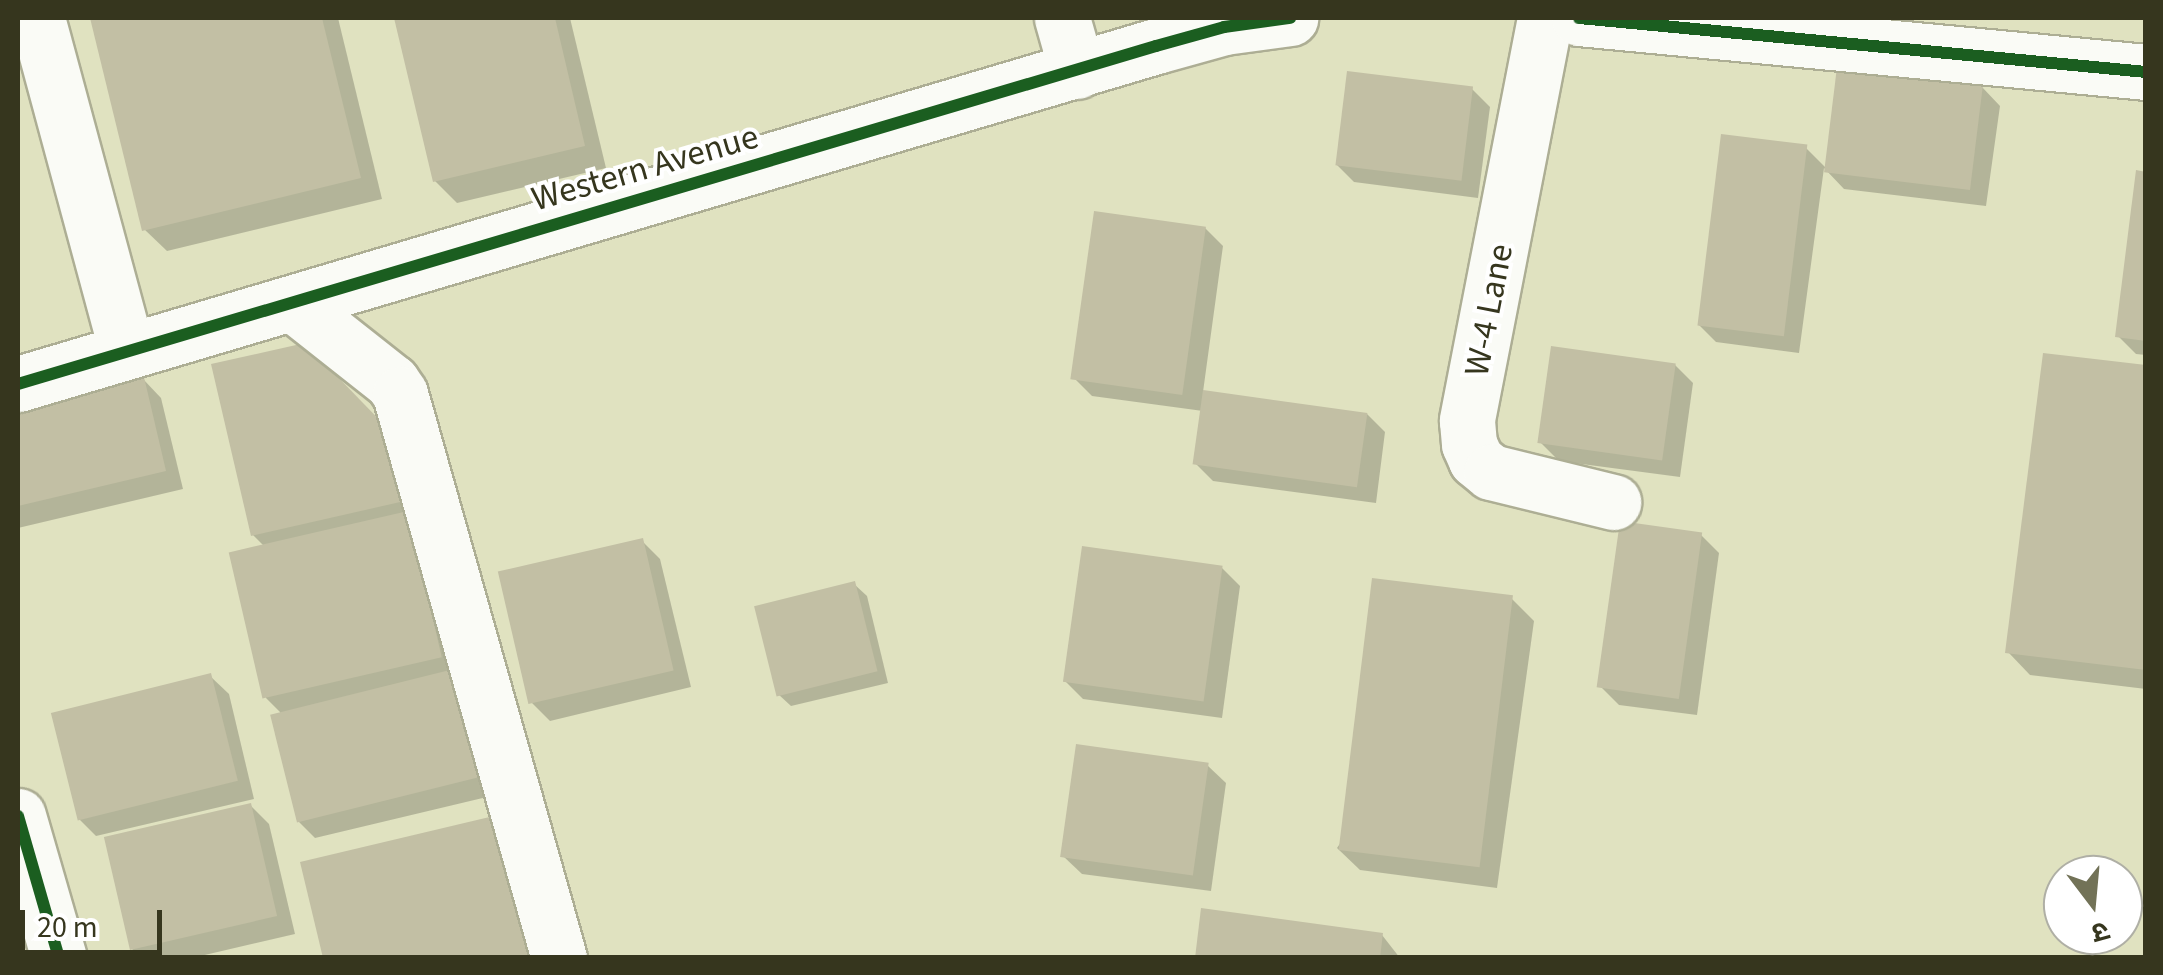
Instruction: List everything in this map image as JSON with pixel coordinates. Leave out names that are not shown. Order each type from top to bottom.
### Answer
[{"type":"street","points":[[37,18],[127,351]]},
{"type":"street","points":[[1062,18],[1077,71]]},
{"type":"street","name":"Western Avenue","points":[[18,384],[1224,27],[1290,18]]},
{"type":"street","name":"W-4 Lane","points":[[1545,18],[1467,421],[1469,444],[1476,460],[1491,472],[1613,502]]},
{"type":"street","points":[[1579,18],[2146,72]]},
{"type":"street","points":[[292,303],[392,382],[400,394],[559,958]]},
{"type":"street","points":[[18,816],[59,958]]},
{"type":"building","points":[[90,18],[322,18],[361,178],[142,231]]},
{"type":"building","points":[[394,18],[555,18],[585,146],[433,182]]},
{"type":"building","points":[[1837,67],[1983,85],[1970,190],[1824,172]]},
{"type":"building","points":[[1347,71],[1473,86],[1461,181],[1335,165]]},
{"type":"building","points":[[1721,134],[1807,145],[1784,336],[1697,326]]},
{"type":"building","points":[[2136,170],[2146,172],[2146,341],[2115,337]]},
{"type":"building","points":[[1094,211],[1206,227],[1182,395],[1070,379]]},
{"type":"building","points":[[305,343],[393,434],[409,500],[251,536],[211,364]]},
{"type":"building","points":[[1551,346],[1676,364],[1662,461],[1537,443]]},
{"type":"building","points":[[2043,353],[2146,365],[2146,670],[2005,653]]},
{"type":"building","points":[[144,377],[166,471],[18,506],[18,406]]},
{"type":"building","points":[[1203,390],[1367,413],[1357,487],[1193,464]]},
{"type":"building","points":[[408,511],[442,657],[262,699],[229,552]]},
{"type":"building","points":[[1620,521],[1702,533],[1679,699],[1597,687]]},
{"type":"building","points":[[643,538],[674,671],[528,704],[498,572]]},
{"type":"building","points":[[1082,546],[1223,566],[1204,701],[1063,682]]},
{"type":"building","points":[[1372,578],[1513,595],[1480,867],[1339,850]]},
{"type":"building","points":[[855,581],[877,671],[777,696],[754,606]]},
{"type":"building","points":[[470,665],[497,773],[297,823],[270,715]]},
{"type":"building","points":[[211,673],[238,781],[78,821],[51,713]]},
{"type":"building","points":[[1076,744],[1209,763],[1193,876],[1060,857]]},
{"type":"building","points":[[251,803],[277,916],[130,950],[104,837]]},
{"type":"building","points":[[498,815],[531,958],[323,958],[300,862]]},
{"type":"building","points":[[1201,908],[1383,933],[1380,958],[1195,958]]},
{"type":"cycle path","points":[[18,384],[1156,46],[1224,27],[1290,18]]},
{"type":"cycle path","points":[[1579,18],[2146,72]]},
{"type":"cycle path","points":[[18,816],[59,958]]}]
